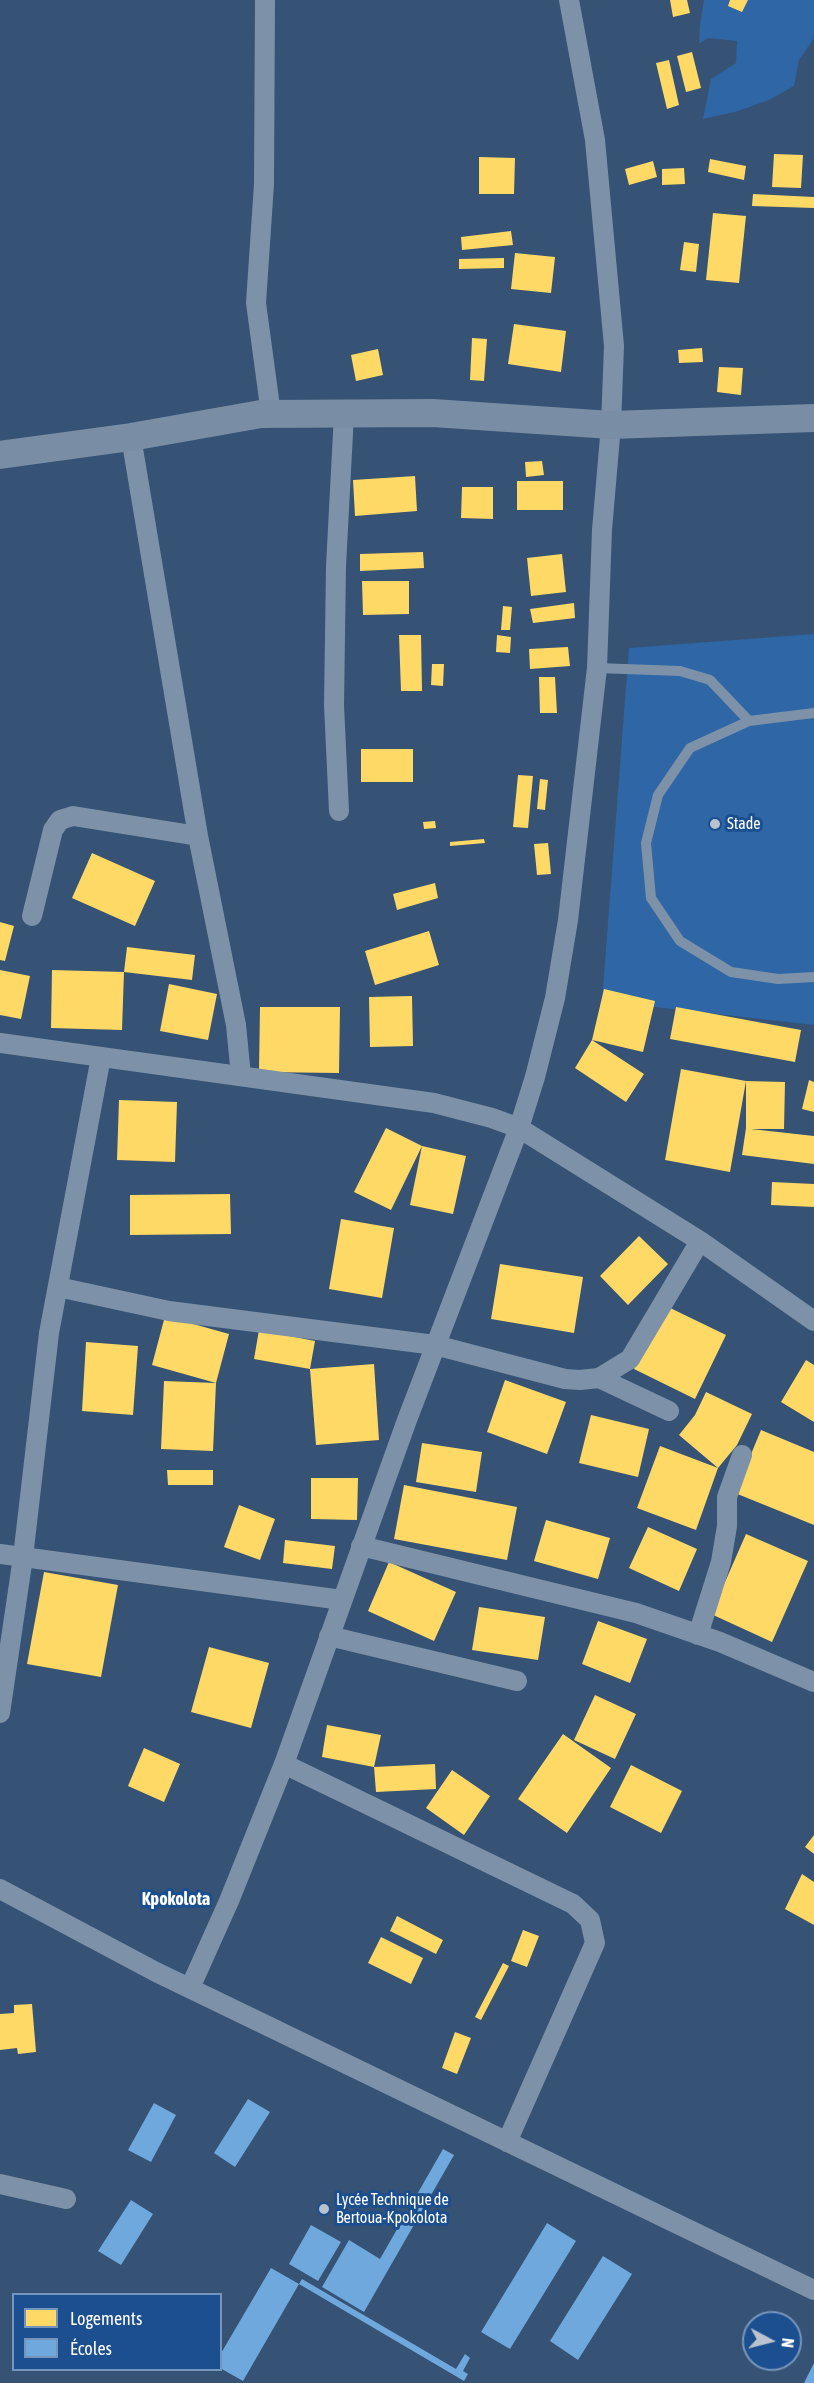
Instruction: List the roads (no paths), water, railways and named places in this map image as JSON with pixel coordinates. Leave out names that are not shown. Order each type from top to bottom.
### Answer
[{"type":"main road","points":[[0,455],[272,414],[433,413],[611,425],[814,417]]},
{"type":"street","points":[[265,0],[264,184],[256,303],[272,414]]},
{"type":"street","points":[[190,1988],[229,1901],[284,1764],[435,1345],[519,1128],[535,1077],[555,998],[568,920],[597,668],[602,530],[611,425],[614,346],[595,140],[569,0]]},
{"type":"street","points":[[339,811],[334,705],[336,566],[344,414]]},
{"type":"street","points":[[131,437],[198,836],[236,1025],[242,1076]]},
{"type":"street","points":[[32,916],[53,830],[60,820],[73,816],[198,836]]},
{"type":"street","points":[[0,1043],[434,1103],[492,1118],[519,1128],[700,1241],[814,1321]]},
{"type":"street","points":[[0,1713],[23,1557],[49,1333],[101,1057]]},
{"type":"street","points":[[58,1287],[169,1311],[435,1345],[565,1379],[580,1380],[599,1378],[630,1359],[700,1241]]},
{"type":"street","points":[[599,1378],[669,1411]]},
{"type":"street","points":[[698,1635],[721,1562],[728,1526],[727,1497],[742,1455]]},
{"type":"street","points":[[361,1546],[636,1613],[698,1635],[814,1682]]},
{"type":"street","points":[[0,1554],[342,1600]]},
{"type":"street","points":[[329,1636],[517,1681]]},
{"type":"street","points":[[284,1764],[573,1904],[590,1920],[595,1943],[507,2142]]},
{"type":"street","points":[[0,1889],[190,1988],[814,2290]]},
{"type":"street","points":[[0,2184],[66,2199]]},
{"type":"lane","points":[[597,668],[680,671],[710,680],[749,721]]},
{"type":"lane","points":[[814,713],[749,721],[690,748],[658,795],[646,843],[651,898],[680,941],[732,972],[778,979],[814,978]]},
{"type":"place","name":"Stade","points":[[715,824]]},
{"type":"place","name":"Lycée Technique de Bertoua-Kpokolota","points":[[324,2209]]},
{"type":"district","name":"Kpokolota","points":[[176,1899]]}]
